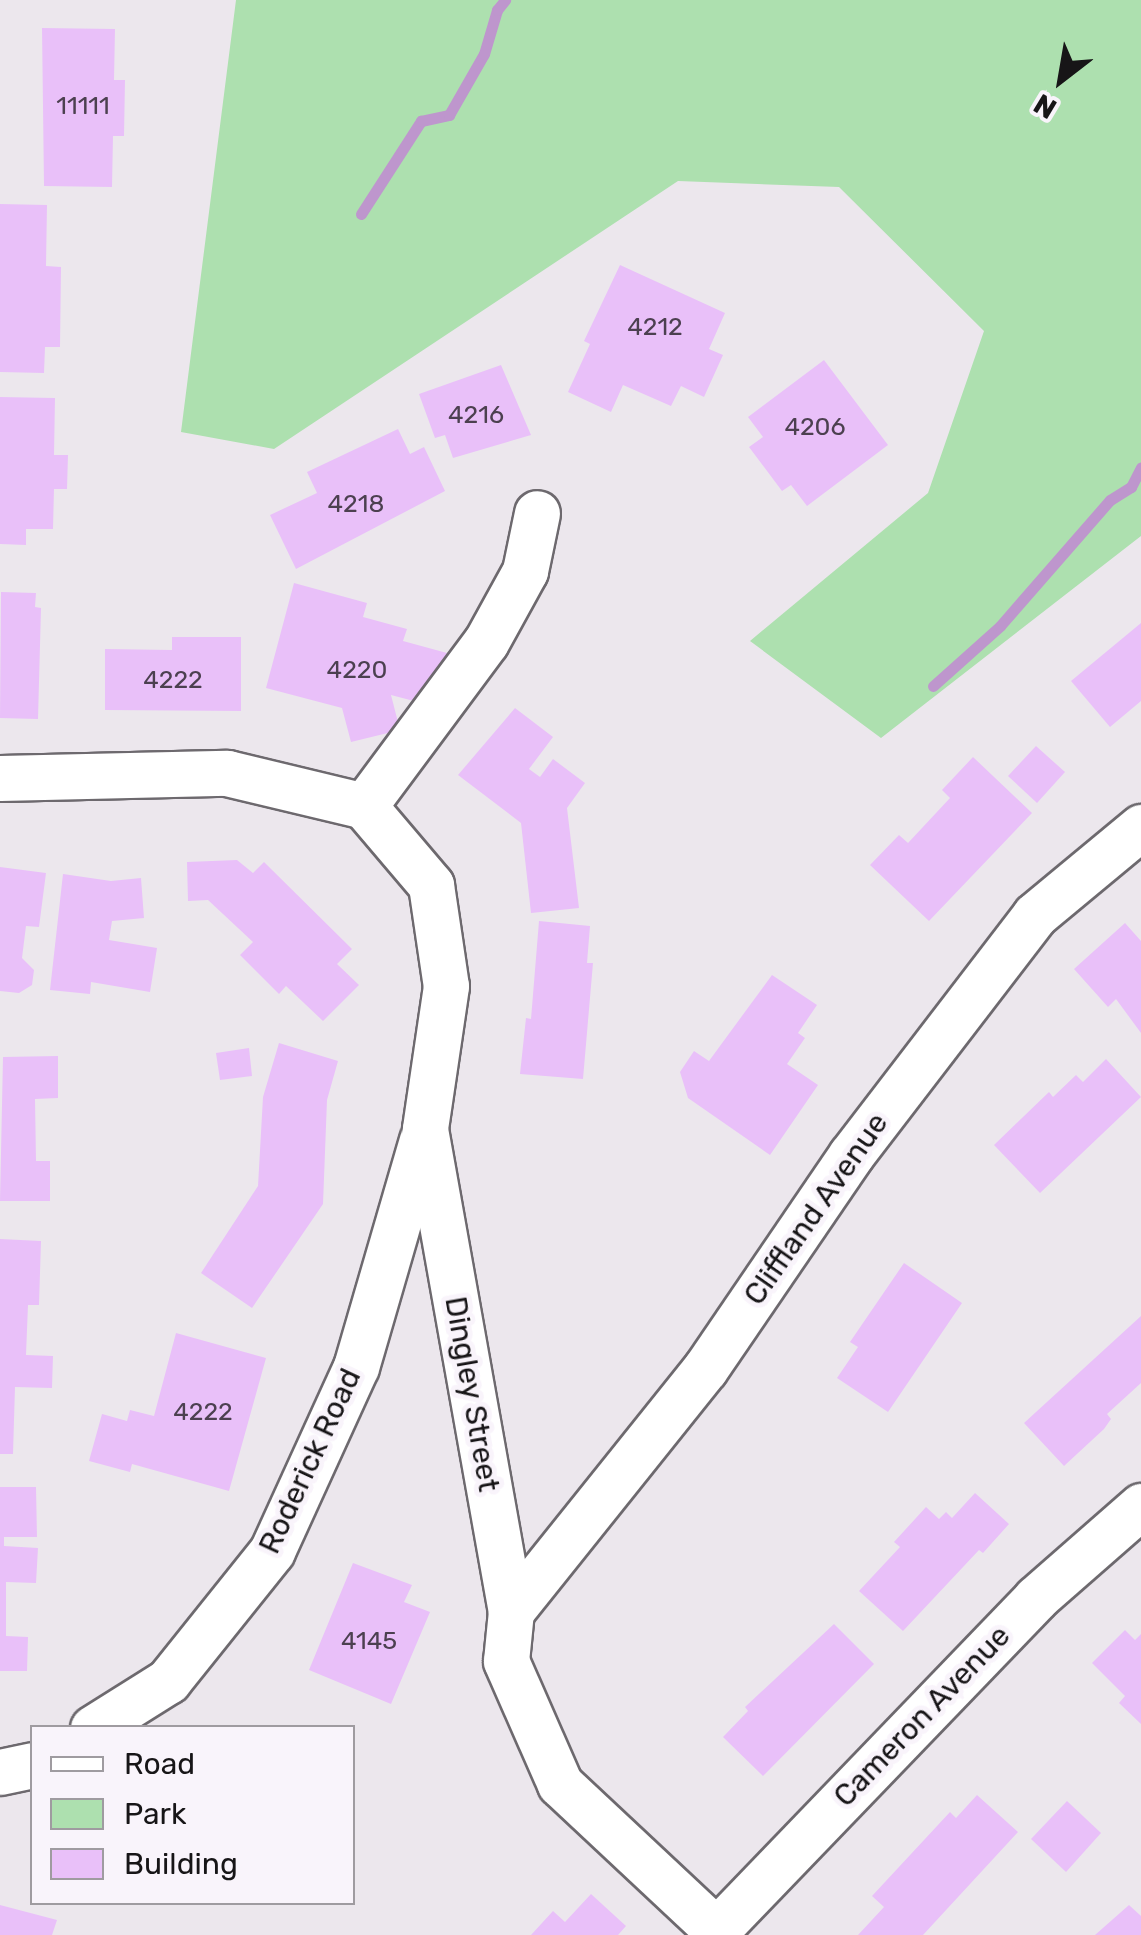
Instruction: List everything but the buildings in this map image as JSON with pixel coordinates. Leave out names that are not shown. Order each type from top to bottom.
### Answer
[{"type":"street","points":[[0,778],[227,773],[364,806],[486,642],[525,571],[537,513]]},
{"type":"street","name":"Dingley Street","points":[[364,806],[431,885],[446,986],[425,1129],[511,1611],[506,1661],[560,1784],[714,1933]]},
{"type":"street","name":"Cliffland Avenue","points":[[511,1611],[705,1369],[851,1154],[1036,915],[1141,827]]},
{"type":"street","name":"Roderick Road","points":[[98,1725],[168,1680],[272,1551],[356,1368],[425,1129]]},
{"type":"street","name":"Cameron Avenue","points":[[714,1933],[1036,1598],[1141,1506]]},
{"type":"street","points":[[0,1772],[30,1765]]},
{"type":"green space","points":[[236,0],[1141,0],[1141,536],[881,738],[750,641],[928,493],[984,331],[839,187],[678,181],[274,449],[181,432]]},
{"type":"waterway","points":[[361,214],[421,121],[449,115],[484,54],[497,10],[505,0]]},
{"type":"waterway","points":[[933,686],[1000,626],[1110,500],[1131,487],[1141,467]]}]
